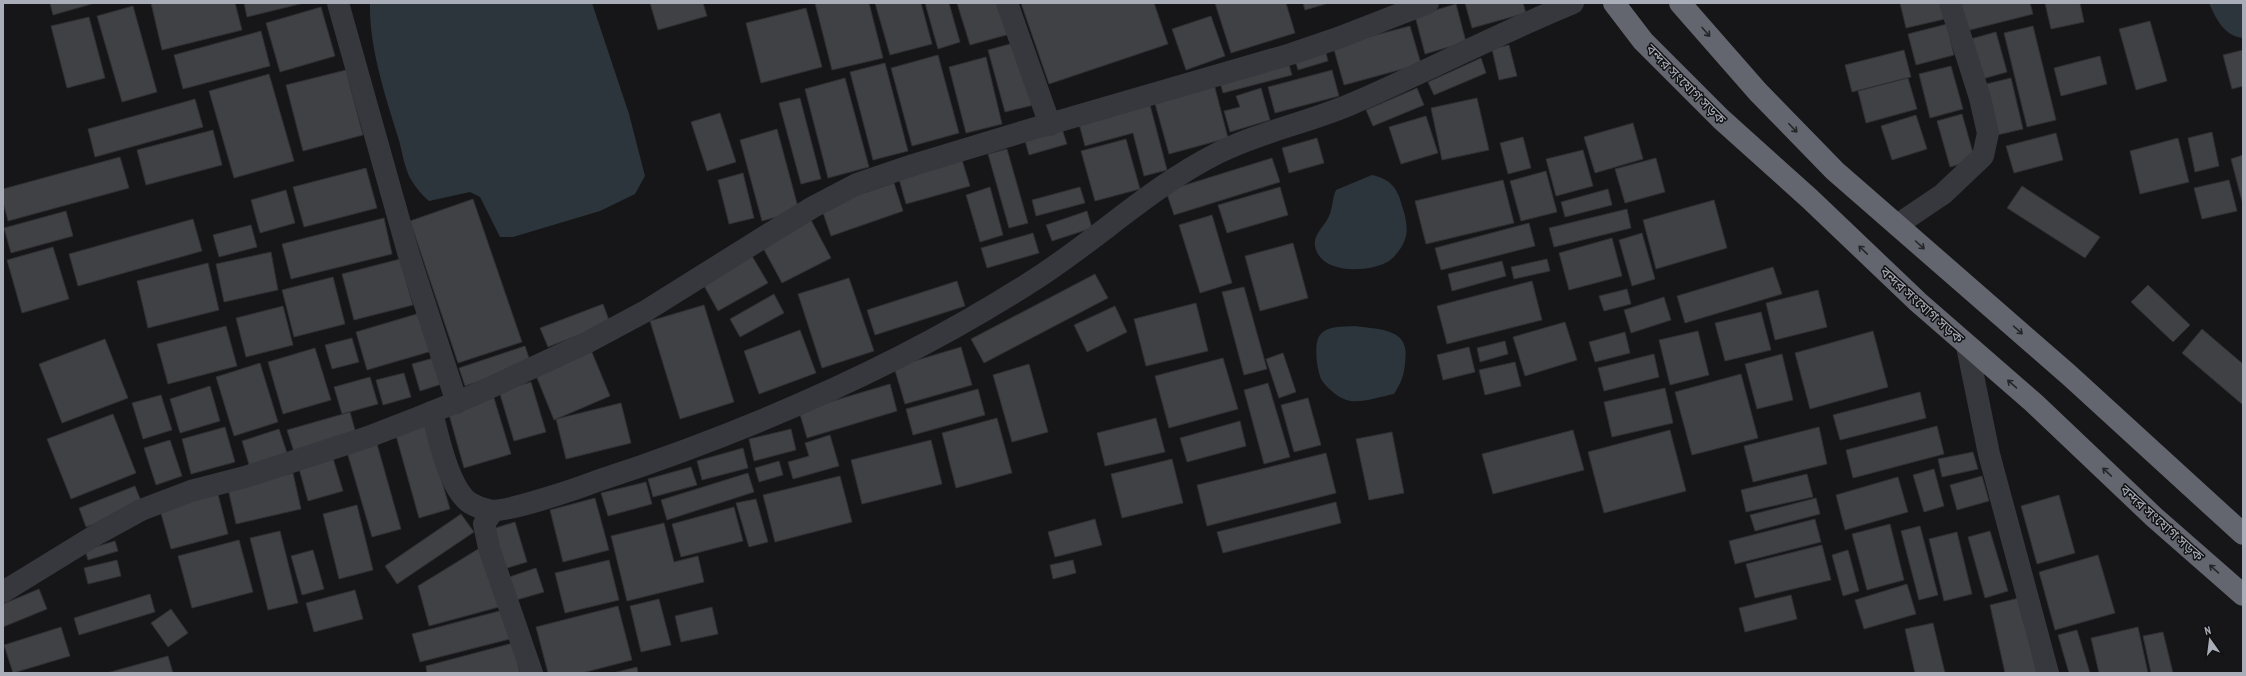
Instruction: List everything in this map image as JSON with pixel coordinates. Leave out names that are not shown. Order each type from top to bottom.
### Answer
[{"type":"highway","name":"বন্দর সংযোগ সড়ক","points":[[1614,3],[1643,41],[1721,119],[1810,199],[1918,302],[2034,403],[2154,517],[2243,595]]},
{"type":"highway","points":[[1680,3],[1758,92],[1835,171],[2069,375],[2243,534]]},
{"type":"street","points":[[338,3],[408,252],[457,403]]},
{"type":"street","points":[[1007,3],[1050,125]]},
{"type":"street","points":[[3,592],[141,510],[191,491],[245,477],[368,437],[457,403],[588,342],[644,312],[772,232],[857,184],[913,165],[1290,54],[1338,38],[1428,3]]},
{"type":"street","points":[[432,412],[452,479],[468,502],[493,512],[572,490],[705,444],[853,379],[972,318],[1038,278],[1169,182],[1218,153],[1275,129],[1339,109],[1399,84],[1534,19],[1573,3]]},
{"type":"street","points":[[1897,225],[1944,194],[1983,156],[1988,133],[1980,98],[1950,3]]},
{"type":"street","points":[[1967,346],[1989,454],[2048,673]]},
{"type":"street","points":[[493,512],[484,524],[489,548],[532,673]]},
{"type":"shaded area","points":[[370,3],[592,3],[629,114],[645,176],[635,194],[600,211],[513,237],[500,237],[480,197],[470,192],[429,201],[414,185],[406,168],[383,88],[375,54],[370,20]]},
{"type":"shaded area","points":[[2209,3],[2243,3],[2243,38],[2236,37],[2222,26]]},
{"type":"shaded area","points":[[1372,175],[1384,179],[1392,185],[1398,194],[1404,213],[1407,232],[1402,247],[1392,259],[1381,265],[1359,269],[1336,267],[1326,262],[1319,255],[1315,246],[1317,234],[1329,216],[1336,190]]},
{"type":"shaded area","points":[[1355,326],[1384,330],[1399,337],[1404,343],[1406,352],[1404,372],[1394,394],[1367,400],[1351,401],[1343,399],[1328,388],[1323,382],[1319,372],[1316,351],[1320,335],[1332,328]]},
{"type":"building","points":[[50,3],[95,3],[53,15]]},
{"type":"building","points":[[151,3],[235,3],[242,30],[162,50]]},
{"type":"building","points":[[244,3],[304,3],[247,17]]},
{"type":"building","points":[[650,3],[703,3],[707,16],[658,30]]},
{"type":"building","points":[[815,3],[869,3],[883,58],[832,70]]},
{"type":"building","points":[[875,3],[921,3],[932,44],[890,55]]},
{"type":"building","points":[[925,3],[949,3],[960,42],[938,49]]},
{"type":"building","points":[[957,3],[1001,3],[1010,34],[970,45]]},
{"type":"building","points":[[1021,3],[1154,3],[1168,44],[1049,84]]},
{"type":"building","points":[[1215,3],[1286,3],[1295,33],[1231,53]]},
{"type":"building","points":[[1303,3],[1329,3],[1305,10]]},
{"type":"building","points":[[1465,3],[1523,3],[1526,13],[1472,28]]},
{"type":"building","points":[[1900,3],[1941,3],[1945,19],[1906,28]]},
{"type":"building","points":[[1959,3],[2030,3],[2033,14],[1966,31]]},
{"type":"building","points":[[2045,3],[2080,3],[2084,22],[2051,29]]},
{"type":"building","points":[[1456,4],[1466,42],[1425,54],[1415,16]]},
{"type":"building","points":[[133,6],[157,92],[122,102],[97,16]]},
{"type":"building","points":[[321,7],[335,56],[280,72],[266,23]]},
{"type":"building","points":[[806,8],[822,67],[761,83],[746,23]]},
{"type":"building","points":[[1211,16],[1225,56],[1186,70],[1172,29]]},
{"type":"building","points":[[89,17],[105,78],[67,88],[51,26]]},
{"type":"building","points":[[2150,21],[2167,81],[2136,90],[2119,29]]},
{"type":"building","points":[[1947,24],[1954,55],[1916,65],[1908,34]]},
{"type":"building","points":[[1410,26],[1421,64],[1344,85],[1333,46]]},
{"type":"building","points":[[2033,26],[2056,120],[2027,127],[2004,33]]},
{"type":"building","points":[[261,31],[270,66],[183,89],[174,55]]},
{"type":"building","points":[[1996,32],[2007,72],[1979,80],[1967,40]]},
{"type":"building","points":[[1017,42],[1034,105],[1005,112],[988,50]]},
{"type":"building","points":[[1509,45],[1517,76],[1499,80],[1492,49]]},
{"type":"building","points":[[1325,49],[1328,61],[1298,70],[1294,57]]},
{"type":"building","points":[[1904,50],[1911,77],[1852,92],[1845,65]]},
{"type":"building","points":[[2243,50],[2243,86],[2232,89],[2223,55]]},
{"type":"building","points":[[938,55],[959,133],[912,146],[891,68]]},
{"type":"building","points":[[2100,56],[2107,84],[2061,96],[2054,68]]},
{"type":"building","points":[[986,57],[1002,124],[966,133],[949,67]]},
{"type":"building","points":[[1481,58],[1486,73],[1434,95],[1428,82]]},
{"type":"building","points":[[1288,61],[1292,75],[1223,93],[1219,79]]},
{"type":"building","points":[[885,63],[908,151],[873,160],[850,72]]},
{"type":"building","points":[[1951,66],[1963,109],[1930,118],[1919,74]]},
{"type":"building","points":[[346,70],[363,135],[303,151],[286,85]]},
{"type":"building","points":[[1332,70],[1339,96],[1275,113],[1268,87]]},
{"type":"building","points":[[269,74],[294,161],[234,178],[209,91]]},
{"type":"building","points":[[845,78],[869,167],[828,178],[805,89]]},
{"type":"building","points":[[1908,78],[1917,109],[1866,123],[1858,91]]},
{"type":"building","points":[[2011,78],[2023,129],[1993,136],[1982,85]]},
{"type":"building","points":[[1214,84],[1228,138],[1169,154],[1154,100]]},
{"type":"building","points":[[1261,88],[1270,120],[1230,132],[1224,111],[1240,107],[1236,96]]},
{"type":"building","points":[[1417,88],[1424,105],[1373,126],[1366,110]]},
{"type":"building","points":[[800,98],[821,179],[801,184],[779,103]]},
{"type":"building","points":[[1477,98],[1489,150],[1442,160],[1431,108]]},
{"type":"building","points":[[195,99],[203,127],[95,157],[88,129]]},
{"type":"building","points":[[1149,101],[1167,170],[1144,176],[1133,133],[1085,146],[1078,120]]},
{"type":"building","points":[[720,113],[736,162],[707,171],[691,122]]},
{"type":"building","points":[[1962,114],[1975,160],[1950,167],[1937,121]]},
{"type":"building","points":[[1916,115],[1927,149],[1892,160],[1881,126]]},
{"type":"building","points":[[1426,116],[1438,153],[1401,164],[1389,127]]},
{"type":"building","points":[[1633,123],[1643,159],[1595,173],[1584,137]]},
{"type":"building","points":[[1061,126],[1067,144],[1029,155],[1024,137]]},
{"type":"building","points":[[777,129],[799,211],[762,221],[740,140]]},
{"type":"building","points":[[213,130],[222,165],[146,185],[137,150]]},
{"type":"building","points":[[2212,132],[2219,166],[2195,172],[2188,138]]},
{"type":"building","points":[[2056,133],[2063,160],[2014,173],[2006,146]]},
{"type":"building","points":[[1523,137],[1531,168],[1508,174],[1500,143]]},
{"type":"building","points":[[1317,138],[1324,163],[1289,173],[1282,148]]},
{"type":"building","points":[[2178,138],[2189,182],[2140,194],[2130,151]]},
{"type":"building","points":[[1126,139],[1140,189],[1095,201],[1081,151]]},
{"type":"building","points":[[1007,149],[1028,223],[1009,228],[988,154]]},
{"type":"building","points":[[1583,150],[1593,186],[1556,196],[1546,159]]},
{"type":"building","points":[[2243,155],[2243,205],[2231,159]]},
{"type":"building","points":[[120,157],[129,188],[8,221],[3,202],[3,189]]},
{"type":"building","points":[[1272,158],[1280,182],[1174,215],[1166,191]]},
{"type":"building","points":[[1656,158],[1665,192],[1625,203],[1615,169]]},
{"type":"building","points":[[962,160],[970,186],[906,204],[899,179]]},
{"type":"building","points":[[366,168],[377,208],[304,227],[293,187]]},
{"type":"building","points":[[1546,171],[1557,212],[1521,221],[1510,181]]},
{"type":"building","points":[[743,173],[754,218],[729,224],[718,180]]},
{"type":"building","points":[[1503,180],[1514,223],[1426,244],[1415,201]]},
{"type":"building","points":[[2229,180],[2237,211],[2202,219],[2194,188]]},
{"type":"building","points":[[894,183],[903,211],[831,236],[821,207]]},
{"type":"building","points":[[2022,186],[2100,237],[2085,258],[2007,208]]},
{"type":"building","points":[[990,187],[1003,235],[980,242],[966,195]]},
{"type":"building","points":[[1080,187],[1085,203],[1036,216],[1032,200]]},
{"type":"building","points":[[1280,187],[1288,215],[1227,233],[1218,205]]},
{"type":"building","points":[[1608,189],[1612,205],[1565,217],[1561,202]]},
{"type":"building","points":[[286,190],[295,223],[260,233],[251,200]]},
{"type":"building","points":[[473,199],[522,342],[458,363],[410,221]]},
{"type":"building","points":[[1714,200],[1727,248],[1656,269],[1643,220]]},
{"type":"building","points":[[1627,209],[1631,228],[1554,247],[1549,228]]},
{"type":"building","points":[[66,211],[73,236],[11,253],[4,228]]},
{"type":"building","points":[[1087,211],[1092,228],[1052,241],[1046,225]]},
{"type":"building","points":[[1212,215],[1232,283],[1200,293],[1179,225]]},
{"type":"building","points":[[384,218],[392,254],[291,279],[282,244]]},
{"type":"building","points":[[193,219],[202,251],[78,286],[69,254]]},
{"type":"building","points":[[811,220],[831,258],[782,283],[762,246]]},
{"type":"building","points":[[1529,223],[1535,246],[1441,270],[1435,248]]},
{"type":"building","points":[[251,225],[257,247],[219,257],[213,235]]},
{"type":"building","points":[[1033,233],[1039,253],[987,268],[981,248]]},
{"type":"building","points":[[1642,233],[1655,279],[1632,286],[1619,240]]},
{"type":"building","points":[[1612,238],[1622,276],[1569,290],[1559,253]]},
{"type":"building","points":[[1293,243],[1308,298],[1260,311],[1245,256]]},
{"type":"building","points":[[53,247],[69,299],[22,313],[7,260]]},
{"type":"building","points":[[271,252],[278,290],[224,302],[216,264]]},
{"type":"building","points":[[752,256],[768,283],[718,311],[703,284]]},
{"type":"building","points":[[400,259],[413,305],[354,320],[342,274]]},
{"type":"building","points":[[1547,259],[1550,271],[1514,279],[1511,267]]},
{"type":"building","points":[[1502,261],[1506,276],[1452,291],[1448,274]]},
{"type":"building","points":[[208,263],[219,310],[148,328],[137,281]]},
{"type":"building","points":[[1773,267],[1782,294],[1685,323],[1677,296]]},
{"type":"building","points":[[1095,274],[1108,298],[984,363],[971,339]]},
{"type":"building","points":[[333,277],[345,324],[294,337],[282,290]]},
{"type":"building","points":[[849,278],[874,351],[822,368],[798,294]]},
{"type":"building","points":[[957,281],[965,306],[875,335],[867,310]]},
{"type":"building","points":[[1532,281],[1542,320],[1447,344],[1437,306]]},
{"type":"building","points":[[2148,285],[2190,325],[2173,342],[2131,302]]},
{"type":"building","points":[[1244,287],[1267,369],[1244,375],[1222,292]]},
{"type":"building","points":[[1627,289],[1631,304],[1604,311],[1599,296]]},
{"type":"building","points":[[1818,290],[1827,327],[1775,340],[1766,303]]},
{"type":"building","points":[[774,294],[784,313],[740,337],[730,319]]},
{"type":"building","points":[[1664,297],[1671,320],[1631,333],[1624,310]]},
{"type":"building","points":[[1196,303],[1208,351],[1146,366],[1134,319]]},
{"type":"building","points":[[603,304],[610,323],[548,347],[540,328]]},
{"type":"building","points":[[704,305],[734,402],[680,419],[650,321]]},
{"type":"building","points":[[283,306],[293,345],[246,357],[236,318]]},
{"type":"building","points":[[1115,306],[1127,332],[1087,352],[1074,325]]},
{"type":"building","points":[[1761,312],[1771,350],[1725,361],[1715,323]]},
{"type":"building","points":[[420,313],[432,351],[367,370],[356,332]]},
{"type":"building","points":[[1565,322],[1577,360],[1525,376],[1513,337]]},
{"type":"building","points":[[226,326],[237,366],[168,384],[157,344]]},
{"type":"building","points":[[2202,329],[2243,364],[2243,405],[2182,353]]},
{"type":"building","points":[[800,330],[816,373],[759,394],[744,351]]},
{"type":"building","points":[[1698,331],[1709,375],[1670,385],[1659,340]]},
{"type":"building","points":[[1873,331],[1888,387],[1810,409],[1795,353]]},
{"type":"building","points":[[1625,332],[1630,353],[1595,362],[1589,342]]},
{"type":"building","points":[[352,338],[359,362],[332,369],[325,345]]},
{"type":"building","points":[[105,339],[128,398],[62,423],[39,364]]},
{"type":"building","points":[[1505,341],[1508,354],[1480,362],[1477,348]]},
{"type":"building","points":[[525,346],[531,364],[465,386],[459,368]]},
{"type":"building","points":[[961,347],[972,385],[905,404],[894,367]]},
{"type":"building","points":[[1469,347],[1475,372],[1443,380],[1437,355]]},
{"type":"building","points":[[315,348],[331,400],[283,414],[268,362]]},
{"type":"building","points":[[591,350],[610,396],[554,420],[535,373]]},
{"type":"building","points":[[1283,353],[1296,392],[1279,398],[1266,359]]},
{"type":"building","points":[[1654,354],[1659,377],[1604,391],[1598,368]]},
{"type":"building","points":[[1782,354],[1793,400],[1757,409],[1745,364]]},
{"type":"building","points":[[437,357],[445,383],[420,391],[412,364]]},
{"type":"building","points":[[1223,358],[1238,409],[1169,428],[1155,376]]},
{"type":"building","points":[[1515,362],[1521,386],[1485,395],[1479,370]]},
{"type":"building","points":[[260,363],[278,422],[234,436],[216,377]]},
{"type":"building","points":[[1029,364],[1048,432],[1012,442],[993,375]]},
{"type":"building","points":[[404,373],[411,397],[383,405],[376,380]]},
{"type":"building","points":[[1741,374],[1758,438],[1692,455],[1675,392]]},
{"type":"building","points":[[370,377],[378,404],[342,414],[334,387]]},
{"type":"building","points":[[531,382],[546,432],[514,441],[499,391]]},
{"type":"building","points":[[1268,383],[1290,457],[1264,464],[1244,390]]},
{"type":"building","points":[[890,384],[897,411],[807,438],[799,411]]},
{"type":"building","points":[[210,386],[220,421],[180,433],[170,399]]},
{"type":"building","points":[[1665,388],[1673,423],[1612,437],[1604,402]]},
{"type":"building","points":[[978,389],[985,415],[913,435],[906,409]]},
{"type":"building","points":[[1920,392],[1926,418],[1840,440],[1833,415]]},
{"type":"building","points":[[161,395],[172,430],[143,439],[132,403]]},
{"type":"building","points":[[494,398],[511,454],[464,468],[448,411]]},
{"type":"building","points":[[1308,398],[1321,445],[1294,452],[1281,405]]},
{"type":"building","points":[[621,403],[631,443],[566,459],[556,419]]},
{"type":"building","points":[[350,412],[356,434],[294,452],[287,430]]},
{"type":"building","points":[[113,414],[136,473],[71,499],[47,439]]},
{"type":"building","points":[[997,418],[1012,473],[956,488],[942,433]]},
{"type":"building","points":[[1156,418],[1165,452],[1105,466],[1097,433]]},
{"type":"building","points":[[1240,421],[1246,446],[1187,462],[1180,438]]},
{"type":"building","points":[[425,424],[450,509],[419,518],[395,432]]},
{"type":"building","points":[[1937,426],[1944,454],[1853,478],[1846,450]]},
{"type":"building","points":[[225,427],[235,462],[191,474],[182,439]]},
{"type":"building","points":[[1819,427],[1827,464],[1753,482],[1744,446]]},
{"type":"building","points":[[279,429],[288,456],[250,468],[242,441]]},
{"type":"building","points":[[791,429],[796,450],[754,461],[749,439]]},
{"type":"building","points":[[1573,430],[1584,470],[1493,494],[1482,454]]},
{"type":"building","points":[[1670,430],[1686,491],[1604,513],[1588,452]]},
{"type":"building","points":[[1392,432],[1404,493],[1369,500],[1356,439]]},
{"type":"building","points":[[830,435],[839,466],[793,479],[788,462],[809,456],[805,443]]},
{"type":"building","points":[[170,440],[182,476],[156,485],[144,448]]},
{"type":"building","points":[[931,440],[942,484],[862,504],[851,460]]},
{"type":"building","points":[[377,444],[401,529],[372,537],[347,452]]},
{"type":"building","points":[[743,448],[748,468],[702,480],[697,461]]},
{"type":"building","points":[[1973,452],[1978,469],[1942,477],[1938,459]]},
{"type":"building","points":[[1326,453],[1336,493],[1207,526],[1197,485]]},
{"type":"building","points":[[332,455],[343,491],[308,501],[298,465]]},
{"type":"building","points":[[1172,459],[1183,503],[1122,518],[1111,474]]},
{"type":"building","points":[[779,461],[783,475],[759,482],[755,468]]},
{"type":"building","points":[[691,467],[697,485],[653,497],[648,479]]},
{"type":"building","points":[[1934,469],[1944,506],[1924,512],[1913,475]]},
{"type":"building","points":[[293,473],[301,509],[236,524],[228,489]]},
{"type":"building","points":[[748,473],[754,492],[667,520],[661,500]]},
{"type":"building","points":[[1807,474],[1813,497],[1746,512],[1741,490]]},
{"type":"building","points":[[840,476],[852,522],[775,542],[763,495]]},
{"type":"building","points":[[1982,476],[1989,501],[1957,510],[1950,485]]},
{"type":"building","points":[[1898,477],[1908,512],[1845,530],[1836,495]]},
{"type":"building","points":[[646,482],[652,504],[608,516],[601,493]]},
{"type":"building","points":[[135,486],[143,506],[86,527],[79,508]]},
{"type":"building","points":[[218,494],[228,534],[171,549],[160,510]]},
{"type":"building","points":[[2059,495],[2075,553],[2037,564],[2021,506]]},
{"type":"building","points":[[595,498],[609,550],[563,562],[550,510]]},
{"type":"building","points":[[1816,498],[1820,514],[1755,531],[1750,515]]},
{"type":"building","points":[[756,499],[768,542],[749,547],[736,503]]},
{"type":"building","points":[[1336,502],[1341,523],[1223,553],[1217,532]]},
{"type":"building","points":[[357,505],[373,570],[339,579],[323,514]]},
{"type":"building","points":[[734,507],[743,541],[681,557],[672,524]]},
{"type":"building","points":[[461,514],[474,532],[397,584],[385,566]]},
{"type":"building","points":[[1095,519],[1102,545],[1055,557],[1048,532]]},
{"type":"building","points":[[1815,519],[1821,542],[1735,564],[1729,541]]},
{"type":"building","points":[[515,522],[527,562],[504,569],[492,529]]},
{"type":"building","points":[[664,523],[674,562],[698,556],[704,582],[627,601],[611,536]]},
{"type":"building","points":[[1890,524],[1904,580],[1867,590],[1852,534]]},
{"type":"building","points":[[1920,526],[1938,595],[1919,600],[1901,531]]},
{"type":"building","points":[[280,531],[298,603],[268,610],[250,538]]},
{"type":"building","points":[[1990,531],[2008,591],[1985,598],[1968,537]]},
{"type":"building","points":[[1957,532],[1972,594],[1944,601],[1929,539]]},
{"type":"building","points":[[239,540],[253,592],[192,608],[178,556]]},
{"type":"building","points":[[115,541],[118,551],[88,560],[85,550]]},
{"type":"building","points":[[1822,545],[1831,580],[1755,598],[1746,564]]},
{"type":"building","points":[[483,546],[499,607],[429,626],[418,586]]},
{"type":"building","points":[[313,550],[324,589],[302,595],[291,556]]},
{"type":"building","points":[[1848,550],[1859,591],[1843,596],[1832,555]]},
{"type":"building","points":[[2098,555],[2115,613],[2055,630],[2039,572]]},
{"type":"building","points":[[117,560],[121,576],[88,584],[84,568]]},
{"type":"building","points":[[609,560],[619,600],[565,613],[555,573]]},
{"type":"building","points":[[1073,560],[1076,573],[1053,579],[1050,565]]},
{"type":"building","points":[[536,568],[544,592],[513,601],[506,578]]},
{"type":"building","points":[[1907,584],[1916,614],[1864,629],[1855,600]]},
{"type":"building","points":[[39,589],[47,609],[3,627],[3,604]]},
{"type":"building","points":[[355,590],[363,619],[314,632],[306,603]]},
{"type":"building","points":[[150,594],[155,612],[79,635],[74,618]]},
{"type":"building","points":[[1791,595],[1797,619],[1745,632],[1739,608]]},
{"type":"building","points":[[2019,598],[2037,673],[2005,673],[1990,605]]},
{"type":"building","points":[[659,599],[671,645],[641,652],[630,606]]},
{"type":"building","points":[[618,606],[632,660],[582,673],[548,673],[536,627]]},
{"type":"building","points":[[712,607],[718,634],[681,642],[675,616]]},
{"type":"building","points":[[171,609],[188,633],[168,647],[151,623]]},
{"type":"building","points":[[503,610],[510,639],[420,662],[412,634]]},
{"type":"building","points":[[1933,623],[1945,673],[1915,673],[1905,629]]},
{"type":"building","points":[[61,627],[70,656],[13,673],[4,645]]},
{"type":"building","points":[[2138,627],[2148,673],[2099,673],[2091,638]]},
{"type":"building","points":[[2077,630],[2090,673],[2069,673],[2058,635]]},
{"type":"building","points":[[2163,632],[2173,673],[2151,673],[2143,636]]},
{"type":"building","points":[[513,643],[520,673],[427,673],[426,666]]},
{"type":"building","points":[[168,656],[173,673],[107,673]]},
{"type":"building","points":[[637,667],[638,673],[613,673]]}]
